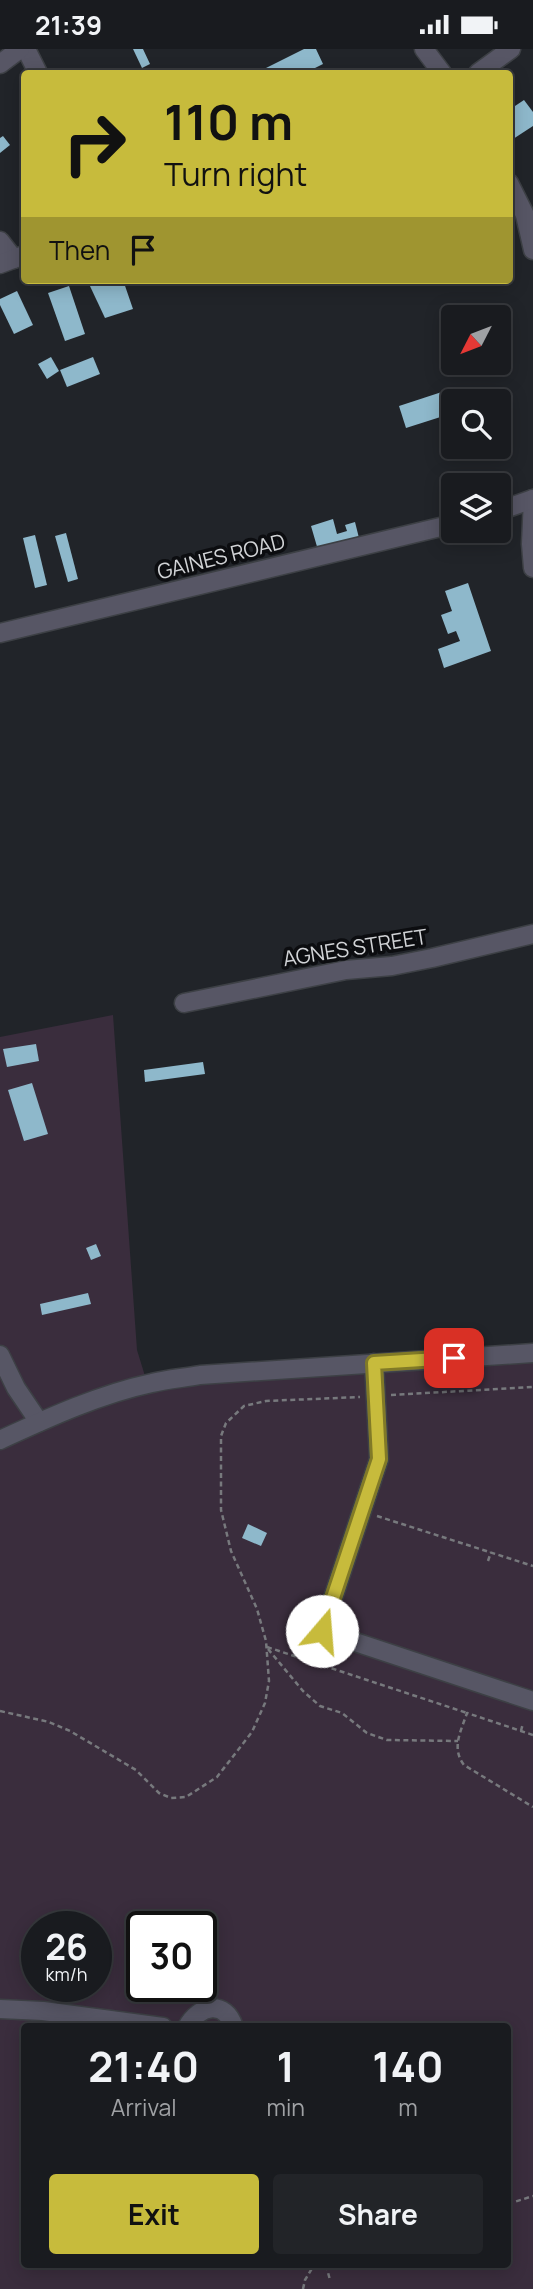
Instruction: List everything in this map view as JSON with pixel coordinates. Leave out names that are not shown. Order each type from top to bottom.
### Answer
[{"type":"street","points":[[0,64],[19,49]]},
{"type":"street","points":[[26,49],[36,70]]},
{"type":"street","points":[[424,49],[440,70]]},
{"type":"street","points":[[482,70],[511,49]]},
{"type":"street","points":[[513,191],[525,215],[533,250]]},
{"type":"street","points":[[0,241],[13,259]]},
{"type":"street","points":[[511,507],[533,499],[533,568]]},
{"type":"street","name":"GAINES ROAD","points":[[0,633],[441,527]]},
{"type":"street","name":"AGNES STREET","points":[[184,1003],[346,970],[393,966],[533,934]]},
{"type":"street","points":[[0,1440],[107,1396],[151,1383],[200,1375],[533,1353]]},
{"type":"street","points":[[0,1355],[16,1388],[39,1422]]},
{"type":"street","points":[[374,1363],[379,1459],[322,1631],[533,1701]]},
{"type":"street","points":[[0,2008],[133,2023]]},
{"type":"street","points":[[190,2023],[197,2013],[211,2008],[225,2012],[232,2023]]},
{"type":"path","points":[[0,1711],[49,1722],[70,1731],[136,1770],[159,1793],[171,1798],[186,1797],[216,1777],[252,1732],[267,1692],[267,1647],[257,1609],[231,1551],[221,1510],[221,1436],[226,1423],[244,1406],[266,1401],[533,1387]]},
{"type":"path","points":[[377,1516],[533,1566]]},
{"type":"path","points":[[488,1561],[491,1552]]},
{"type":"path","points":[[267,1647],[533,1735]]},
{"type":"path","points":[[267,1647],[303,1691],[320,1706],[342,1713],[367,1733],[387,1740],[458,1741]]},
{"type":"path","points":[[419,1697],[421,1691]]},
{"type":"path","points":[[442,1705],[443,1698]]},
{"type":"path","points":[[467,1713],[458,1741],[458,1758],[464,1765],[533,1807]]},
{"type":"path","points":[[521,1731],[523,1723]]},
{"type":"path","points":[[511,2203],[533,2196]]},
{"type":"path","points":[[303,2289],[312,2268]]},
{"type":"path","points":[[327,2268],[330,2280]]},
{"type":"shaded area","points":[[113,1015],[137,1350],[149,1389],[207,1380],[533,1361],[533,2289],[0,2289],[0,1037]]},
{"type":"building","points":[[133,49],[143,49],[150,64],[142,68]]},
{"type":"building","points":[[304,49],[316,49],[323,64],[311,70],[266,68]]},
{"type":"building","points":[[524,100],[533,112],[533,126],[513,139],[513,107]]},
{"type":"building","points":[[3,136],[10,145],[0,153],[0,138]]},
{"type":"building","points":[[89,284],[124,284],[133,309],[105,318]]},
{"type":"building","points":[[69,286],[85,334],[65,341],[48,293]]},
{"type":"building","points":[[17,291],[33,325],[14,334],[0,305],[0,299]]},
{"type":"building","points":[[51,357],[59,371],[47,379],[38,364]]},
{"type":"building","points":[[93,357],[100,374],[67,387],[60,370]]},
{"type":"building","points":[[441,392],[441,417],[406,428],[399,406]]},
{"type":"building","points":[[333,519],[337,534],[347,531],[345,525],[355,522],[359,538],[318,550],[311,526]]},
{"type":"building","points":[[66,533],[78,579],[68,582],[55,536]]},
{"type":"building","points":[[35,535],[47,585],[35,588],[23,538]]},
{"type":"building","points":[[468,583],[491,651],[444,668],[438,649],[460,641],[456,631],[448,634],[441,615],[452,611],[445,591]]},
{"type":"building","points":[[36,1044],[39,1061],[7,1067],[3,1049]]},
{"type":"building","points":[[203,1062],[205,1074],[145,1082],[144,1070]]},
{"type":"building","points":[[32,1083],[48,1134],[24,1141],[8,1090]]},
{"type":"building","points":[[96,1244],[101,1256],[91,1260],[86,1248]]},
{"type":"building","points":[[88,1293],[91,1304],[42,1315],[40,1304]]},
{"type":"building","points":[[248,1524],[267,1533],[261,1546],[242,1538]]},
{"type":"route","points":[[322,1631],[379,1459],[374,1363],[454,1358]]}]
